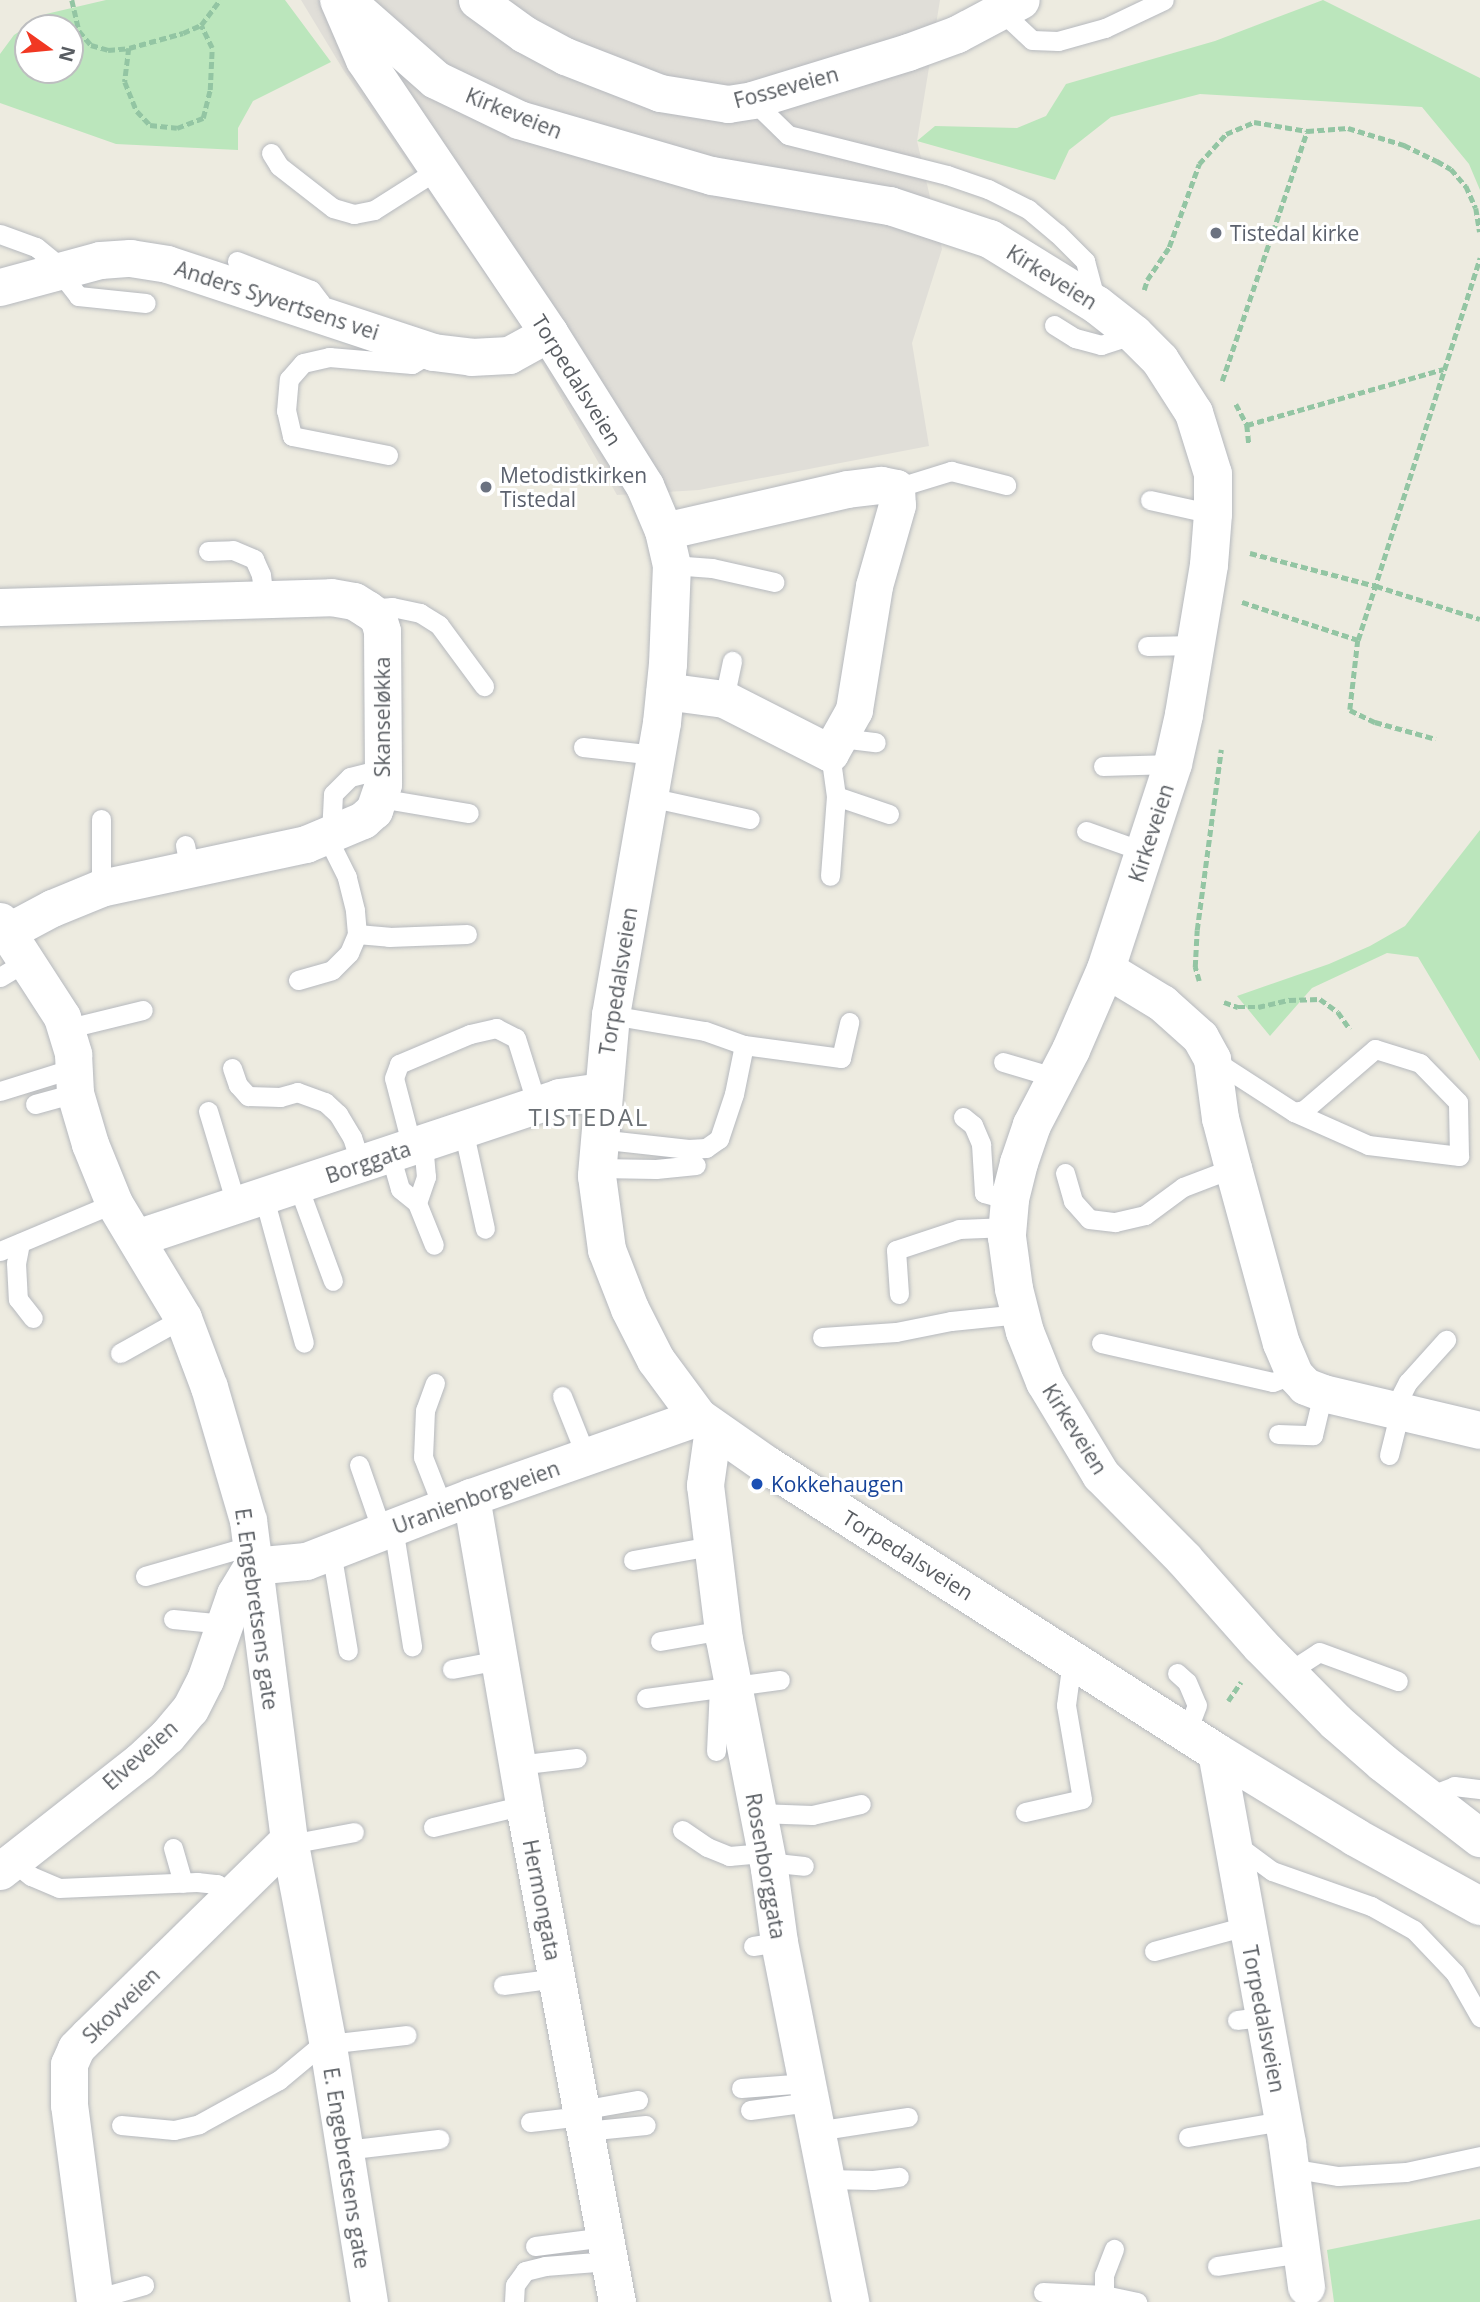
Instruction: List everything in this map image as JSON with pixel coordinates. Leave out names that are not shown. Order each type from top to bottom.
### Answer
[{"type":"main road","name":"Torpedalsveien","points":[[339,0],[365,60],[549,333],[645,486],[668,548],[672,609],[665,691],[611,1015],[598,1154],[607,1250],[630,1308],[656,1360],[705,1422],[1200,1742],[1355,1837],[1480,1906]]},
{"type":"main road","name":"Kirkeveien","points":[[345,0],[436,80],[519,120],[712,176],[890,206],[990,239],[1097,305],[1135,334],[1160,360],[1194,413],[1213,474],[1213,514],[1196,645],[1173,764],[1106,969],[1057,1078],[1032,1125],[1009,1213],[1014,1289],[1020,1314],[1045,1382],[1101,1475],[1184,1559],[1274,1659],[1336,1722],[1480,1838]]},
{"type":"street","name":"Fosseveien","points":[[477,0],[524,34],[565,56],[620,79],[660,93],[728,104],[752,100],[908,52],[957,34],[1011,6]]},
{"type":"street","name":"Anders Syvertsens vei","points":[[0,287],[100,260],[130,258],[167,264],[433,352],[481,358],[509,355],[549,333]]},
{"type":"street","points":[[665,691],[724,699],[849,744],[874,586],[897,505],[896,488],[881,485],[847,489],[668,548]]},
{"type":"street","points":[[0,607],[331,597],[355,601],[368,609]]},
{"type":"street","name":"Skanseløkka","points":[[6,942],[52,908],[101,888],[188,858],[329,836],[363,820],[374,810],[382,783],[382,631],[377,617],[368,609]]},
{"type":"street","name":"E. Engebretsens gate","points":[[6,942],[62,1017],[90,1144],[114,1203],[183,1318],[209,1387],[248,1520],[290,1842],[327,2042],[369,2302]]},
{"type":"street","points":[[1106,969],[1162,1003],[1200,1037],[1212,1059],[1220,1118],[1281,1343],[1309,1383],[1397,1410],[1480,1430]]},
{"type":"street","name":"Borggata","points":[[136,1238],[251,1202],[559,1097],[602,1091]]},
{"type":"street","name":"Uranienborgveien","points":[[251,1556],[306,1561],[586,1457],[705,1422]]},
{"type":"street","name":"Rosenborggata","points":[[705,1422],[705,1485],[710,1546],[723,1630],[725,1686],[758,1813],[766,1857],[766,1944],[811,2105],[850,2302]]},
{"type":"street","name":"Hermongata","points":[[457,1503],[499,1660],[617,2302]]},
{"type":"street","name":"Elveveien","points":[[6,1866],[167,1736],[190,1709],[205,1680],[251,1556]]},
{"type":"street","name":"Torpedalsveien","points":[[1200,1742],[1231,1840],[1246,1926],[1250,2019],[1283,2121],[1290,2168],[1299,2281]]},
{"type":"street","name":"Skovveien","points":[[95,2301],[69,2105],[69,2064],[76,2048],[290,1842]]},
{"type":"lane","points":[[1011,6],[1032,40],[1058,41],[1105,27],[1164,0]]},
{"type":"lane","points":[[752,100],[788,135],[947,175],[988,189],[1028,209],[1085,261],[1097,305]]},
{"type":"lane","points":[[271,153],[279,166],[333,208],[354,214],[374,210],[437,170]]},
{"type":"lane","points":[[0,234],[36,247],[61,270],[78,296],[146,303]]},
{"type":"lane","points":[[237,261],[311,290],[320,302],[318,316]]},
{"type":"lane","points":[[1054,325],[1075,338],[1101,345],[1135,334]]},
{"type":"lane","points":[[388,455],[292,436],[286,411],[289,379],[303,363],[330,357],[412,364],[433,352]]},
{"type":"lane","points":[[896,488],[951,471],[1006,485]]},
{"type":"lane","points":[[1150,500],[1213,514]]},
{"type":"lane","points":[[668,548],[712,568],[774,582]]},
{"type":"lane","points":[[208,551],[233,550],[254,559],[261,575],[264,599]]},
{"type":"lane","points":[[368,609],[392,607],[420,613],[439,625],[484,686]]},
{"type":"lane","points":[[1147,646],[1196,645]]},
{"type":"lane","points":[[724,699],[732,661]]},
{"type":"lane","points":[[831,876],[836,796],[849,744]]},
{"type":"lane","points":[[583,747],[656,755]]},
{"type":"lane","points":[[1103,766],[1173,764]]},
{"type":"lane","points":[[382,783],[469,813]]},
{"type":"lane","points":[[836,796],[889,814]]},
{"type":"lane","points":[[649,797],[750,819]]},
{"type":"lane","points":[[101,819],[101,888]]},
{"type":"lane","points":[[1086,831],[1145,852]]},
{"type":"lane","points":[[298,979],[332,970],[349,953],[357,934],[355,910],[347,877],[329,836]]},
{"type":"lane","points":[[357,934],[389,937],[467,934]]},
{"type":"lane","points":[[65,1029],[143,1010]]},
{"type":"lane","points":[[611,1015],[705,1031],[744,1045],[841,1058],[849,1022]]},
{"type":"lane","points":[[434,1245],[417,1203],[400,1189],[394,1079],[399,1064],[470,1034],[496,1028],[516,1038],[537,1105]]},
{"type":"lane","points":[[598,1154],[706,1148],[719,1139],[734,1094],[744,1045]]},
{"type":"lane","points":[[1212,1059],[1294,1112],[1368,1145],[1459,1156],[1458,1102],[1420,1063],[1375,1049],[1304,1110],[1294,1112]]},
{"type":"lane","points":[[1003,1062],[1057,1078]]},
{"type":"lane","points":[[232,1068],[238,1085],[248,1096],[280,1097],[297,1092],[325,1102],[338,1114],[352,1137],[397,1152],[426,1177],[417,1203]]},
{"type":"lane","points":[[0,1091],[75,1081]]},
{"type":"lane","points":[[35,1104],[75,1081]]},
{"type":"lane","points":[[208,1111],[251,1202],[304,1343]]},
{"type":"lane","points":[[962,1117],[973,1125],[981,1144],[984,1193],[1009,1213]]},
{"type":"lane","points":[[463,1129],[485,1230]]},
{"type":"lane","points":[[598,1154],[656,1169],[696,1165]]},
{"type":"lane","points":[[1065,1173],[1073,1201],[1089,1219],[1115,1222],[1145,1215],[1183,1186],[1233,1168]]},
{"type":"lane","points":[[298,1186],[333,1281]]},
{"type":"lane","points":[[0,1251],[114,1203]]},
{"type":"lane","points":[[899,1294],[896,1250],[1009,1213]]},
{"type":"lane","points":[[20,1243],[16,1263],[18,1299],[33,1318]]},
{"type":"lane","points":[[822,1337],[896,1332],[951,1321],[1020,1314]]},
{"type":"lane","points":[[120,1353],[183,1318]]},
{"type":"lane","points":[[1389,1455],[1397,1410],[1408,1382],[1446,1340]]},
{"type":"lane","points":[[1101,1343],[1273,1382],[1309,1383],[1313,1435],[1278,1434]]},
{"type":"lane","points":[[435,1382],[425,1410],[423,1457],[457,1503]]},
{"type":"lane","points":[[562,1396],[586,1457]]},
{"type":"lane","points":[[359,1465],[387,1529],[412,1646]]},
{"type":"lane","points":[[633,1560],[710,1546]]},
{"type":"lane","points":[[331,1551],[348,1651]]},
{"type":"lane","points":[[145,1576],[251,1556]]},
{"type":"lane","points":[[173,1619],[225,1624]]},
{"type":"lane","points":[[660,1641],[723,1630]]},
{"type":"lane","points":[[1274,1659],[1319,1652],[1398,1681]]},
{"type":"lane","points":[[452,1669],[499,1660]]},
{"type":"lane","points":[[1025,1812],[1082,1799],[1066,1705],[1072,1660]]},
{"type":"lane","points":[[1177,1673],[1187,1682],[1197,1705],[1200,1742]]},
{"type":"lane","points":[[646,1698],[779,1680]]},
{"type":"lane","points":[[716,1751],[725,1686]]},
{"type":"lane","points":[[517,1765],[578,1758]]},
{"type":"lane","points":[[1426,1797],[1454,1787],[1480,1789]]},
{"type":"lane","points":[[758,1813],[812,1815],[861,1804]]},
{"type":"lane","points":[[433,1827],[524,1805]]},
{"type":"lane","points":[[682,1830],[707,1847],[729,1856],[766,1857],[804,1866]]},
{"type":"lane","points":[[290,1842],[354,1832]]},
{"type":"lane","points":[[1231,1840],[1272,1871],[1371,1906],[1414,1930],[1455,1973],[1480,2017]]},
{"type":"lane","points":[[173,1848],[183,1883]]},
{"type":"lane","points":[[6,1866],[59,1888],[217,1884],[233,1895]]},
{"type":"lane","points":[[1154,1951],[1246,1926]]},
{"type":"lane","points":[[503,1985],[556,1978]]},
{"type":"lane","points":[[121,2125],[174,2130],[199,2124],[279,2080],[327,2042],[406,2035]]},
{"type":"lane","points":[[740,2088],[811,2105],[908,2117]]},
{"type":"lane","points":[[583,2119],[638,2100]]},
{"type":"lane","points":[[750,2110],[811,2105]]},
{"type":"lane","points":[[530,2122],[583,2119],[646,2124]]},
{"type":"lane","points":[[1188,2137],[1283,2121]]},
{"type":"lane","points":[[345,2150],[439,2139]]},
{"type":"lane","points":[[1290,2168],[1338,2176],[1406,2172],[1480,2156]]},
{"type":"lane","points":[[825,2179],[873,2180],[899,2177]]},
{"type":"lane","points":[[534,2246],[607,2249]]},
{"type":"lane","points":[[514,2302],[515,2285],[526,2271],[607,2249]]},
{"type":"lane","points":[[1104,2295],[1104,2275],[1114,2249]]},
{"type":"lane","points":[[1217,2266],[1299,2281]]},
{"type":"lane","points":[[95,2301],[144,2286]]},
{"type":"lane","points":[[1043,2291],[1104,2295],[1137,2302]]},
{"type":"path","points":[[72,0],[79,31],[91,45],[108,50],[129,48],[201,25],[220,0]]},
{"type":"path","points":[[129,48],[125,82],[137,111],[150,125],[177,128],[203,118],[210,90],[212,48],[201,25]]},
{"type":"path","points":[[1143,295],[1147,280],[1169,247],[1199,164],[1226,134],[1254,122],[1307,131],[1358,131],[1404,145],[1437,161],[1451,169],[1466,186],[1476,208],[1480,232]]},
{"type":"path","points":[[1217,376],[1221,383],[1307,131]]},
{"type":"path","points":[[1436,739],[1375,722],[1350,710],[1358,640],[1480,258]]},
{"type":"path","points":[[1247,425],[1444,369]]},
{"type":"path","points":[[1229,394],[1247,425],[1248,452]]},
{"type":"path","points":[[1242,551],[1376,586],[1480,620]]},
{"type":"path","points":[[1237,614],[1239,601],[1358,640]]},
{"type":"path","points":[[1206,989],[1200,983],[1195,967],[1197,930],[1222,740]]},
{"type":"path","points":[[1219,999],[1238,1007],[1320,999],[1338,1012],[1368,1055]]},
{"type":"path","points":[[1200,1742],[1248,1672],[1274,1659]]},
{"type":"shaded area","points":[[301,0],[940,0],[917,141],[942,249],[912,343],[929,446],[699,490],[617,495],[517,320],[344,71]]},
{"type":"green space","points":[[106,0],[285,0],[331,62],[253,101],[238,128],[238,150],[116,144],[0,103],[0,54],[14,35],[14,84],[84,84],[84,14],[46,14]]},
{"type":"green space","points":[[1323,0],[1480,78],[1480,190],[1469,164],[1422,107],[1200,94],[1111,117],[1069,150],[1055,180],[917,141],[935,126],[1017,128],[1046,116],[1066,84],[1215,41]]},
{"type":"green space","points":[[1480,830],[1480,1061],[1418,957],[1387,953],[1312,988],[1270,1036],[1237,996],[1329,964],[1370,946],[1405,926]]},
{"type":"green space","points":[[1480,2219],[1480,2302],[1334,2302],[1327,2250]]},
{"type":"place","name":"Tistedal kirke","points":[[1216,233]]},
{"type":"place","name":"Metodistkirken Tistedal","points":[[486,487]]},
{"type":"place","name":"Kokkehaugen","points":[[757,1484]]},
{"type":"district","name":"TISTEDAL","points":[[589,1117]]}]
